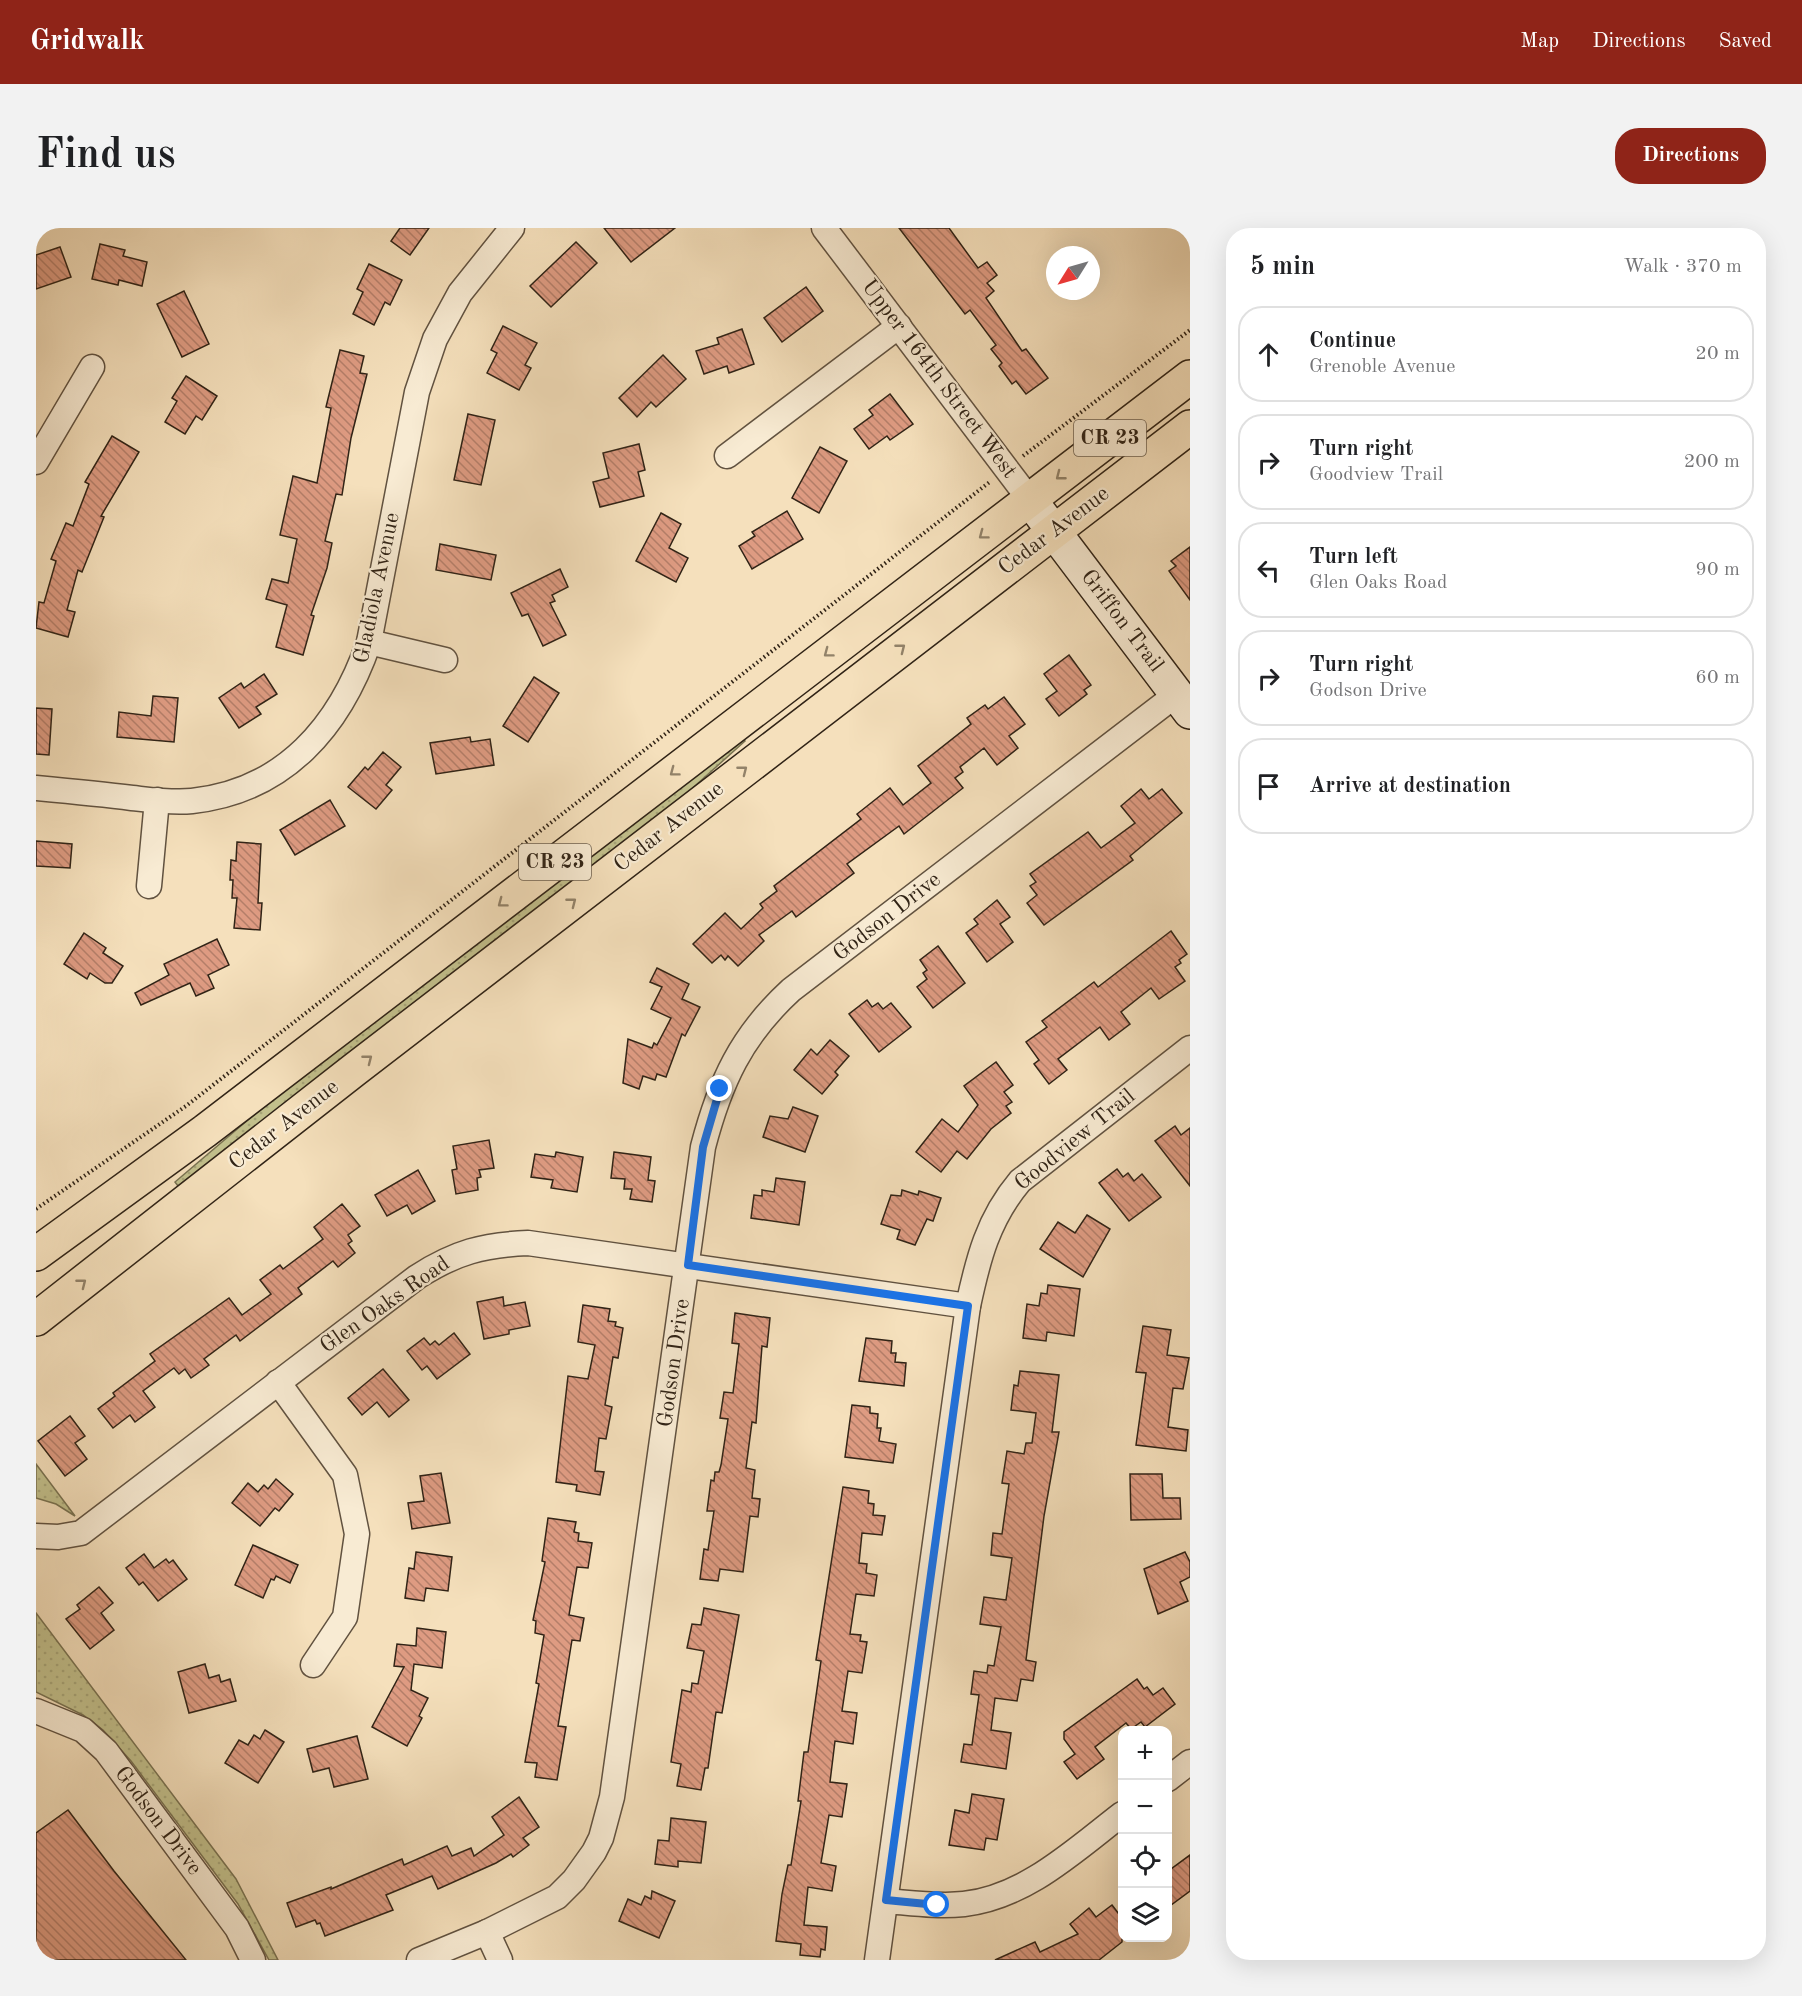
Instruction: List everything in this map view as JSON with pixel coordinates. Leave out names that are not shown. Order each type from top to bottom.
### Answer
[{"type":"main road","name":"Cedar Avenue","points":[[36,1254],[205,1131],[1190,377]]},
{"type":"main road","name":"Cedar Avenue","points":[[36,1319],[1053,530],[1190,427]]},
{"type":"street","name":"Gladiola Avenue","points":[[36,788],[157,800],[191,801],[246,788],[295,758],[317,737],[339,710],[356,680],[369,642],[421,381],[435,339],[460,293],[484,259],[512,228]]},
{"type":"street","name":"Upper 164th Street West","points":[[824,228],[1053,530]]},
{"type":"street","points":[[727,456],[899,326]]},
{"type":"street","points":[[36,462],[92,367]]},
{"type":"street","name":"Griffon Trail","points":[[1053,530],[1184,703]]},
{"type":"street","points":[[369,642],[445,660]]},
{"type":"street","name":"Godson Drive","points":[[419,1960],[488,1932],[557,1897],[574,1880],[594,1852],[608,1816],[703,1147],[715,1102],[742,1045],[764,1017],[791,990],[1184,703]]},
{"type":"street","points":[[149,886],[157,800]]},
{"type":"street","name":"Goodview Trail","points":[[877,1960],[968,1306],[980,1250],[998,1209],[1020,1181],[1190,1048]]},
{"type":"street","name":"Glen Oaks Road","points":[[36,1536],[58,1537],[81,1533],[417,1277],[444,1260],[470,1250],[528,1243],[968,1306]]},
{"type":"street","points":[[279,1382],[345,1475],[357,1534],[345,1617],[313,1665]]},
{"type":"street","name":"Godson Drive","points":[[36,1711],[83,1730],[106,1751],[237,1928],[253,1960]]},
{"type":"street","points":[[1172,1775],[1190,1762]]},
{"type":"street","points":[[886,1900],[964,1904],[1009,1891],[1051,1868],[1118,1817]]},
{"type":"street","points":[[488,1932],[500,1960]]},
{"type":"path","points":[[36,1209],[186,1106],[1007,469],[1190,330]]},
{"type":"shaded area","points":[[742,738],[745,741],[666,812],[178,1186],[175,1182],[283,1090]]},
{"type":"shaded area","points":[[36,1464],[75,1516],[56,1504],[36,1498]]},
{"type":"shaded area","points":[[36,1613],[236,1879],[278,1960],[269,1960],[238,1904],[131,1761],[103,1730],[83,1715],[36,1692]]},
{"type":"building","points":[[400,228],[429,228],[410,255],[391,241]]},
{"type":"building","points":[[604,228],[675,228],[631,262]]},
{"type":"building","points":[[899,228],[949,228],[978,268],[987,262],[997,275],[987,283],[994,291],[986,298],[1022,351],[1026,349],[1048,378],[1026,394],[1016,381],[1012,384],[999,366],[1002,363],[991,349],[996,345],[970,310],[965,314]]},
{"type":"building","points":[[576,242],[597,263],[551,307],[530,286]]},
{"type":"building","points":[[100,244],[125,250],[123,256],[147,262],[142,286],[119,280],[118,285],[92,279]]},
{"type":"building","points":[[60,247],[71,277],[36,289],[36,255]]},
{"type":"building","points":[[369,264],[402,280],[390,305],[385,302],[374,325],[353,314],[363,292],[357,289]]},
{"type":"building","points":[[806,287],[823,311],[782,342],[764,318]]},
{"type":"building","points":[[184,291],[209,344],[182,357],[157,304]]},
{"type":"building","points":[[503,326],[537,343],[525,365],[531,368],[519,390],[487,373],[497,353],[491,350]]},
{"type":"building","points":[[742,329],[754,364],[729,373],[727,366],[704,374],[696,351],[719,344],[717,338]]},
{"type":"building","points":[[340,350],[364,356],[360,373],[367,374],[351,438],[342,495],[336,494],[325,541],[332,543],[327,568],[311,615],[314,616],[303,655],[276,647],[287,605],[266,599],[272,579],[288,583],[297,539],[280,535],[293,476],[317,483],[331,408],[326,407]]},
{"type":"building","points":[[663,355],[686,379],[656,407],[651,402],[637,417],[619,398]]},
{"type":"building","points":[[186,376],[217,396],[202,420],[196,416],[185,434],[165,422],[177,401],[172,398]]},
{"type":"building","points":[[890,394],[913,424],[890,440],[887,436],[869,449],[854,429],[873,415],[869,410]]},
{"type":"building","points":[[468,414],[495,420],[481,485],[454,480]]},
{"type":"building","points":[[112,436],[139,452],[101,516],[104,517],[82,572],[78,570],[67,610],[75,612],[68,637],[36,628],[39,602],[44,603],[56,561],[51,559],[66,523],[73,526],[89,484],[85,482]]},
{"type":"building","points":[[639,444],[645,470],[638,472],[644,496],[600,507],[593,482],[609,478],[603,453]]},
{"type":"building","points":[[820,447],[847,461],[819,513],[792,498]]},
{"type":"building","points":[[787,511],[803,539],[752,569],[739,546],[755,536],[752,532]]},
{"type":"building","points":[[661,513],[681,524],[669,548],[688,558],[676,582],[636,561]]},
{"type":"building","points":[[440,544],[496,555],[491,580],[436,570]]},
{"type":"building","points":[[1190,547],[1190,600],[1169,571],[1176,566],[1171,561]]},
{"type":"building","points":[[560,569],[568,587],[552,595],[555,601],[550,603],[566,635],[543,646],[528,614],[522,616],[511,593]]},
{"type":"building","points":[[1069,655],[1091,685],[1084,690],[1087,694],[1059,716],[1046,699],[1057,691],[1044,674]]},
{"type":"building","points":[[264,674],[277,694],[256,707],[261,714],[239,728],[219,698],[241,683],[244,688]]},
{"type":"building","points":[[534,677],[559,693],[528,742],[503,726]]},
{"type":"building","points":[[153,696],[178,698],[174,742],[117,737],[119,712],[151,716]]},
{"type":"building","points":[[1004,697],[1025,724],[1009,736],[1018,748],[997,765],[984,748],[960,767],[963,772],[955,778],[963,788],[904,834],[899,826],[847,864],[854,873],[796,917],[792,911],[759,935],[764,941],[738,966],[728,956],[725,960],[721,955],[712,963],[693,944],[725,913],[741,929],[763,908],[760,904],[777,891],[774,886],[861,819],[857,814],[890,788],[903,805],[931,783],[918,766],[971,724],[967,718],[985,705],[988,709]]},
{"type":"building","points":[[36,708],[52,709],[49,755],[36,754]]},
{"type":"building","points":[[470,737],[471,742],[490,739],[494,765],[436,774],[430,743]]},
{"type":"building","points":[[383,752],[401,767],[386,785],[392,790],[376,809],[348,787],[365,767],[368,770]]},
{"type":"building","points":[[1141,789],[1149,799],[1162,789],[1182,813],[1130,856],[1133,860],[1044,925],[1027,903],[1037,895],[1030,886],[1036,882],[1030,874],[1088,832],[1101,848],[1135,823],[1121,806]]},
{"type":"building","points":[[330,800],[345,826],[295,855],[280,830]]},
{"type":"building","points":[[36,841],[72,844],[70,868],[36,866]]},
{"type":"building","points":[[237,842],[261,844],[258,903],[262,903],[260,930],[234,928],[237,898],[232,898],[233,880],[230,880],[231,860],[236,861]]},
{"type":"building","points":[[997,900],[1010,917],[1000,924],[1013,942],[987,962],[966,933],[978,924],[974,919]]},
{"type":"building","points":[[1171,931],[1187,954],[1179,960],[1181,963],[1175,967],[1185,981],[1159,999],[1151,988],[1121,1012],[1130,1024],[1109,1040],[1100,1027],[1058,1059],[1067,1070],[1049,1084],[1034,1064],[1039,1060],[1026,1042],[1047,1027],[1042,1021],[1094,982],[1098,987]]},
{"type":"building","points":[[84,933],[106,948],[103,953],[123,966],[112,983],[105,983],[90,973],[87,979],[64,964]]},
{"type":"building","points":[[217,939],[229,965],[208,975],[214,988],[196,996],[190,983],[141,1005],[135,993],[169,975],[164,964]]},
{"type":"building","points":[[938,946],[965,983],[933,1008],[917,987],[927,979],[923,973],[927,970],[920,960]]},
{"type":"building","points":[[657,968],[689,984],[682,999],[700,1007],[685,1036],[682,1034],[666,1077],[657,1074],[655,1080],[643,1076],[639,1089],[623,1083],[628,1039],[652,1048],[654,1043],[657,1045],[671,1018],[651,1009],[662,987],[650,982]]},
{"type":"building","points":[[867,1000],[872,1007],[878,1003],[883,1009],[891,1003],[911,1027],[879,1052],[849,1014]]},
{"type":"building","points":[[830,1040],[849,1056],[835,1072],[838,1075],[822,1094],[794,1070],[811,1049],[817,1055]]},
{"type":"building","points":[[996,1062],[1013,1085],[1004,1092],[1012,1102],[1006,1106],[1011,1113],[991,1129],[967,1159],[957,1151],[941,1172],[916,1152],[942,1119],[958,1132],[978,1105],[964,1086]]},
{"type":"building","points":[[793,1107],[818,1116],[805,1152],[763,1137],[770,1116],[788,1119]]},
{"type":"building","points":[[1175,1126],[1181,1135],[1190,1128],[1190,1186],[1155,1141]]},
{"type":"building","points":[[489,1140],[494,1168],[479,1170],[481,1177],[477,1178],[478,1190],[456,1194],[452,1170],[457,1169],[453,1146]]},
{"type":"building","points":[[556,1152],[583,1157],[577,1192],[551,1188],[553,1180],[531,1177],[535,1154],[555,1157]]},
{"type":"building","points":[[614,1152],[651,1157],[648,1180],[655,1181],[652,1202],[630,1199],[632,1189],[624,1189],[625,1179],[611,1178]]},
{"type":"building","points":[[1117,1169],[1123,1177],[1128,1173],[1134,1181],[1142,1174],[1161,1197],[1129,1221],[1099,1183]]},
{"type":"building","points":[[418,1170],[435,1201],[412,1214],[407,1205],[387,1216],[375,1195]]},
{"type":"building","points":[[776,1178],[805,1182],[799,1225],[751,1218],[754,1195],[762,1196],[762,1190],[774,1192]]},
{"type":"building","points":[[902,1190],[918,1195],[919,1191],[941,1198],[933,1221],[927,1219],[915,1245],[897,1239],[900,1230],[881,1224],[891,1195],[901,1196]]},
{"type":"building","points":[[342,1204],[360,1226],[348,1235],[352,1241],[348,1244],[355,1253],[338,1267],[333,1261],[298,1288],[302,1294],[240,1341],[236,1335],[204,1359],[209,1365],[191,1378],[185,1369],[179,1374],[174,1368],[143,1391],[155,1407],[135,1422],[130,1415],[113,1428],[98,1409],[115,1396],[113,1393],[155,1361],[150,1354],[229,1298],[242,1315],[271,1294],[260,1280],[280,1265],[283,1269],[323,1239],[314,1227]]},
{"type":"building","points":[[1087,1215],[1110,1229],[1083,1277],[1040,1249],[1058,1222],[1075,1233]]},
{"type":"building","points":[[1048,1285],[1080,1289],[1074,1336],[1047,1332],[1046,1341],[1023,1338],[1027,1304],[1039,1306],[1041,1293],[1047,1294]]},
{"type":"building","points":[[503,1297],[504,1306],[525,1302],[530,1326],[509,1330],[509,1334],[484,1339],[477,1302]]},
{"type":"building","points":[[583,1305],[610,1309],[608,1321],[616,1322],[615,1326],[623,1328],[618,1358],[613,1357],[605,1405],[612,1407],[606,1439],[599,1438],[595,1471],[604,1472],[600,1495],[576,1491],[577,1485],[556,1482],[568,1376],[588,1379],[595,1345],[578,1342]]},
{"type":"building","points":[[735,1313],[770,1318],[767,1347],[762,1346],[756,1423],[752,1422],[746,1468],[755,1470],[752,1498],[760,1499],[758,1517],[750,1516],[743,1572],[720,1569],[718,1581],[700,1579],[704,1549],[708,1550],[714,1511],[707,1511],[711,1480],[714,1481],[715,1472],[719,1472],[721,1465],[728,1419],[720,1418],[724,1392],[733,1393],[739,1344],[732,1343]]},
{"type":"building","points":[[1143,1326],[1171,1330],[1167,1355],[1189,1358],[1183,1389],[1173,1388],[1168,1427],[1188,1430],[1186,1451],[1136,1445],[1146,1373],[1136,1372]]},
{"type":"building","points":[[454,1333],[470,1354],[437,1379],[427,1366],[422,1370],[407,1351],[424,1338],[430,1345],[435,1341],[439,1345]]},
{"type":"building","points":[[866,1338],[892,1341],[891,1353],[896,1353],[895,1362],[906,1363],[904,1386],[859,1381]]},
{"type":"building","points":[[383,1369],[409,1400],[389,1417],[377,1402],[362,1415],[348,1398]]},
{"type":"building","points":[[1020,1371],[1059,1375],[1052,1432],[1059,1432],[1044,1516],[1026,1660],[1036,1662],[1033,1681],[1021,1679],[1017,1701],[995,1698],[991,1730],[1011,1733],[1006,1769],[961,1762],[964,1744],[972,1745],[979,1695],[971,1694],[974,1671],[987,1673],[988,1665],[994,1666],[1001,1627],[980,1624],[984,1597],[1006,1600],[1012,1558],[991,1555],[993,1533],[1002,1534],[1009,1484],[1002,1483],[1007,1451],[1024,1454],[1026,1443],[1032,1443],[1036,1413],[1011,1410],[1014,1385],[1018,1386]]},
{"type":"building","points":[[852,1405],[870,1407],[870,1413],[878,1414],[877,1428],[881,1428],[879,1441],[896,1444],[893,1463],[845,1457]]},
{"type":"building","points":[[70,1416],[85,1436],[75,1443],[87,1459],[65,1476],[38,1441]]},
{"type":"building","points":[[441,1473],[450,1523],[412,1529],[408,1503],[424,1501],[420,1476]]},
{"type":"building","points":[[1130,1474],[1162,1474],[1163,1498],[1180,1498],[1181,1519],[1131,1520]]},
{"type":"building","points":[[276,1479],[293,1494],[279,1511],[275,1508],[260,1526],[232,1503],[248,1483],[258,1492],[264,1485],[268,1489]]},
{"type":"building","points":[[843,1487],[869,1491],[868,1503],[874,1504],[873,1515],[885,1516],[882,1535],[862,1533],[859,1563],[867,1564],[866,1573],[877,1575],[874,1596],[856,1594],[850,1634],[861,1635],[860,1641],[867,1642],[862,1673],[848,1671],[842,1711],[857,1713],[853,1744],[835,1741],[830,1782],[847,1784],[842,1817],[829,1815],[821,1863],[836,1866],[832,1891],[808,1887],[804,1925],[827,1927],[825,1950],[821,1949],[820,1957],[800,1955],[801,1944],[776,1941],[782,1894],[788,1865],[791,1865],[801,1801],[798,1801],[804,1752],[808,1752],[821,1661],[816,1660]]},
{"type":"building","points":[[548,1518],[576,1522],[574,1532],[579,1533],[578,1541],[592,1543],[588,1568],[577,1567],[569,1615],[584,1618],[580,1641],[572,1640],[558,1726],[566,1727],[557,1780],[535,1777],[537,1763],[525,1762],[539,1684],[536,1683],[544,1635],[535,1633],[536,1621],[533,1620],[545,1562],[542,1561]]},
{"type":"building","points":[[253,1545],[298,1565],[290,1583],[276,1576],[274,1580],[271,1579],[263,1598],[235,1585]]},
{"type":"building","points":[[416,1552],[452,1557],[448,1591],[426,1588],[424,1601],[405,1598],[409,1568],[414,1569]]},
{"type":"building","points":[[1185,1552],[1190,1562],[1190,1577],[1180,1582],[1188,1601],[1158,1614],[1144,1569]]},
{"type":"building","points":[[144,1554],[154,1568],[166,1559],[169,1563],[173,1560],[187,1579],[158,1601],[143,1582],[139,1585],[126,1568]]},
{"type":"building","points":[[99,1587],[113,1603],[101,1613],[114,1630],[90,1649],[66,1619],[80,1609],[77,1605]]},
{"type":"building","points":[[704,1608],[739,1615],[722,1713],[716,1712],[708,1768],[705,1768],[701,1790],[677,1786],[681,1764],[671,1762],[682,1690],[691,1692],[692,1683],[698,1684],[704,1651],[687,1648],[692,1624],[701,1625]]},
{"type":"building","points":[[417,1628],[446,1632],[442,1668],[414,1664],[411,1690],[428,1698],[419,1716],[422,1718],[407,1746],[372,1727],[404,1667],[394,1666],[397,1644],[416,1646]]},
{"type":"building","points":[[205,1664],[209,1678],[219,1675],[221,1682],[230,1679],[236,1701],[189,1713],[178,1672]]},
{"type":"building","points":[[1137,1679],[1144,1689],[1147,1687],[1153,1695],[1163,1688],[1175,1704],[1146,1726],[1141,1722],[1135,1726],[1128,1726],[1126,1723],[1118,1726],[1118,1729],[1095,1747],[1104,1759],[1077,1779],[1064,1762],[1075,1754],[1064,1739],[1064,1732]]},
{"type":"building","points":[[265,1730],[284,1742],[258,1783],[225,1763],[239,1740],[248,1745],[254,1735],[260,1739]]},
{"type":"building","points":[[357,1736],[368,1779],[334,1787],[329,1768],[313,1772],[307,1749]]},
{"type":"building","points":[[972,1794],[1004,1799],[997,1840],[986,1838],[984,1850],[949,1845],[955,1810],[969,1813]]},
{"type":"building","points":[[519,1797],[539,1827],[523,1838],[529,1845],[513,1857],[511,1854],[438,1889],[432,1876],[386,1895],[393,1910],[325,1936],[320,1923],[317,1924],[315,1920],[296,1927],[287,1903],[331,1887],[331,1889],[402,1859],[404,1865],[447,1846],[452,1856],[471,1848],[474,1856],[504,1835],[492,1817]]},
{"type":"building","points":[[68,1810],[186,1960],[36,1960],[36,1833]]},
{"type":"building","points":[[671,1818],[706,1822],[701,1863],[678,1861],[678,1867],[655,1864],[658,1840],[669,1841]]},
{"type":"building","points":[[1190,1855],[1190,1891],[1172,1904],[1172,1888],[1172,1868]]},
{"type":"building","points":[[652,1891],[675,1901],[659,1938],[619,1921],[628,1899],[641,1905],[645,1896],[651,1899]]},
{"type":"building","points":[[1112,1905],[1118,1913],[1118,1942],[1122,1942],[1099,1960],[995,1960],[1035,1942],[1040,1952],[1078,1934],[1070,1924],[1089,1908],[1096,1917]]},
{"type":"route","points":[[720,1089],[703,1147],[688,1265],[968,1306],[886,1900],[937,1905]]}]
